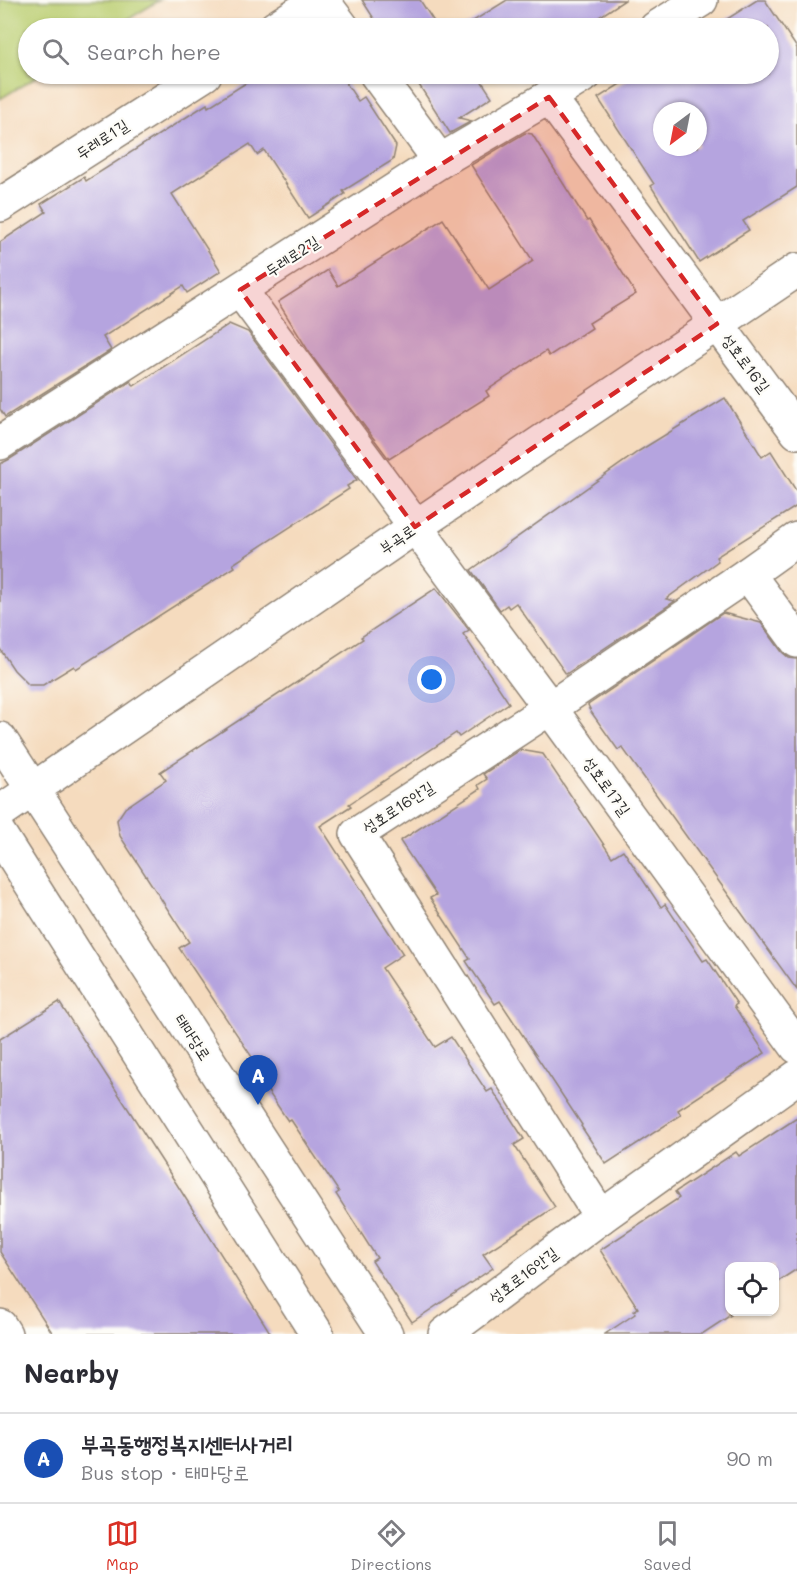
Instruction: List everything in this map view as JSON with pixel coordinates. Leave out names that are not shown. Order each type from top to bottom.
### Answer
[{"type":"street","points":[[291,18],[321,0],[335,18]]},
{"type":"street","points":[[672,18],[701,0]]},
{"type":"street","name":"두레로1길","points":[[0,205],[189,84]]},
{"type":"street","points":[[383,84],[440,161]]},
{"type":"street","name":"두레로2길","points":[[0,443],[440,161],[570,84]]},
{"type":"street","name":"성호로16길","points":[[549,97],[797,432]]},
{"type":"street","name":"부곡로","points":[[0,812],[415,527],[797,270]]},
{"type":"street","name":"성호로17길","points":[[240,290],[550,708],[797,1047]]},
{"type":"street","name":"성호로16안길","points":[[601,1217],[357,834],[550,708],[797,539]]},
{"type":"street","points":[[748,574],[797,641]]},
{"type":"street","name":"태마당로","points":[[0,739],[386,1334]]},
{"type":"street","points":[[0,835],[317,1334]]},
{"type":"street","name":"성호로16안길","points":[[445,1334],[601,1217],[797,1077]]},
{"type":"street","points":[[0,1326],[5,1334]]},
{"type":"highlighted area","points":[[549,97],[717,324],[415,527],[240,290]]},
{"type":"green space","points":[[0,0],[160,0],[130,18],[18,18],[18,84],[25,84],[0,99]]},
{"type":"building","points":[[362,0],[420,0],[432,18],[374,18]]},
{"type":"building","points":[[507,0],[625,0],[598,18],[478,18]]},
{"type":"building","points":[[757,0],[765,0],[777,18],[729,18]]},
{"type":"building","points":[[779,21],[797,48],[797,187],[743,221],[749,230],[699,262],[651,186],[654,184],[598,98],[620,84],[779,84]]},
{"type":"building","points":[[244,84],[347,84],[358,101],[364,97],[396,146],[393,160],[343,191],[345,194],[308,218],[264,150],[257,155],[250,144],[172,194],[221,271],[187,293],[183,286],[103,337],[111,350],[5,417],[0,409],[0,242],[46,212],[41,204],[84,177],[86,181],[207,104],[208,107]]},
{"type":"building","points":[[418,84],[484,84],[492,97],[459,118],[472,121],[450,133]]},
{"type":"building","points":[[525,133],[532,134],[636,294],[589,323],[592,328],[549,356],[546,351],[486,391],[489,396],[389,459],[311,355],[278,302],[328,270],[338,286],[443,219],[489,290],[533,261],[471,165]]},
{"type":"building","points":[[229,324],[248,332],[357,480],[347,486],[349,489],[233,564],[235,567],[76,669],[74,666],[43,685],[29,685],[14,670],[0,649],[0,464],[131,381],[134,386]]},
{"type":"building","points":[[725,398],[762,457],[771,451],[797,492],[797,506],[716,557],[718,561],[666,599],[675,601],[566,674],[516,603],[500,610],[471,570],[639,451]]},
{"type":"building","points":[[436,588],[469,630],[463,634],[509,703],[459,737],[456,733],[320,826],[403,954],[382,968],[435,1047],[451,1037],[487,1092],[492,1089],[524,1139],[514,1145],[555,1207],[483,1254],[493,1268],[412,1322],[372,1261],[377,1258],[336,1194],[339,1192],[291,1120],[288,1121],[259,1078],[264,1075],[179,948],[189,942],[120,836],[117,820],[125,808],[166,780],[160,772],[363,639],[361,637]]},
{"type":"building","points":[[723,613],[761,623],[782,652],[789,658],[797,659],[797,990],[622,747],[618,750],[588,705]]},
{"type":"building","points":[[520,750],[543,754],[612,857],[623,850],[661,907],[665,904],[703,961],[707,959],[737,1004],[734,1006],[765,1053],[678,1110],[681,1115],[606,1164],[500,1001],[495,1004],[466,961],[470,959],[430,898],[436,895],[400,841],[480,789],[478,785],[487,779],[483,774]]},
{"type":"building","points":[[59,1002],[271,1334],[53,1334],[0,1252],[0,1039]]},
{"type":"building","points":[[797,1118],[797,1269],[779,1281],[779,1262],[725,1262],[725,1316],[729,1316],[702,1334],[605,1334],[635,1314],[634,1311],[638,1308],[600,1250],[679,1198],[675,1192],[736,1152],[739,1156]]},
{"type":"place","name":"부곡동행정복지센터사거리","points":[[258,1105]]}]
